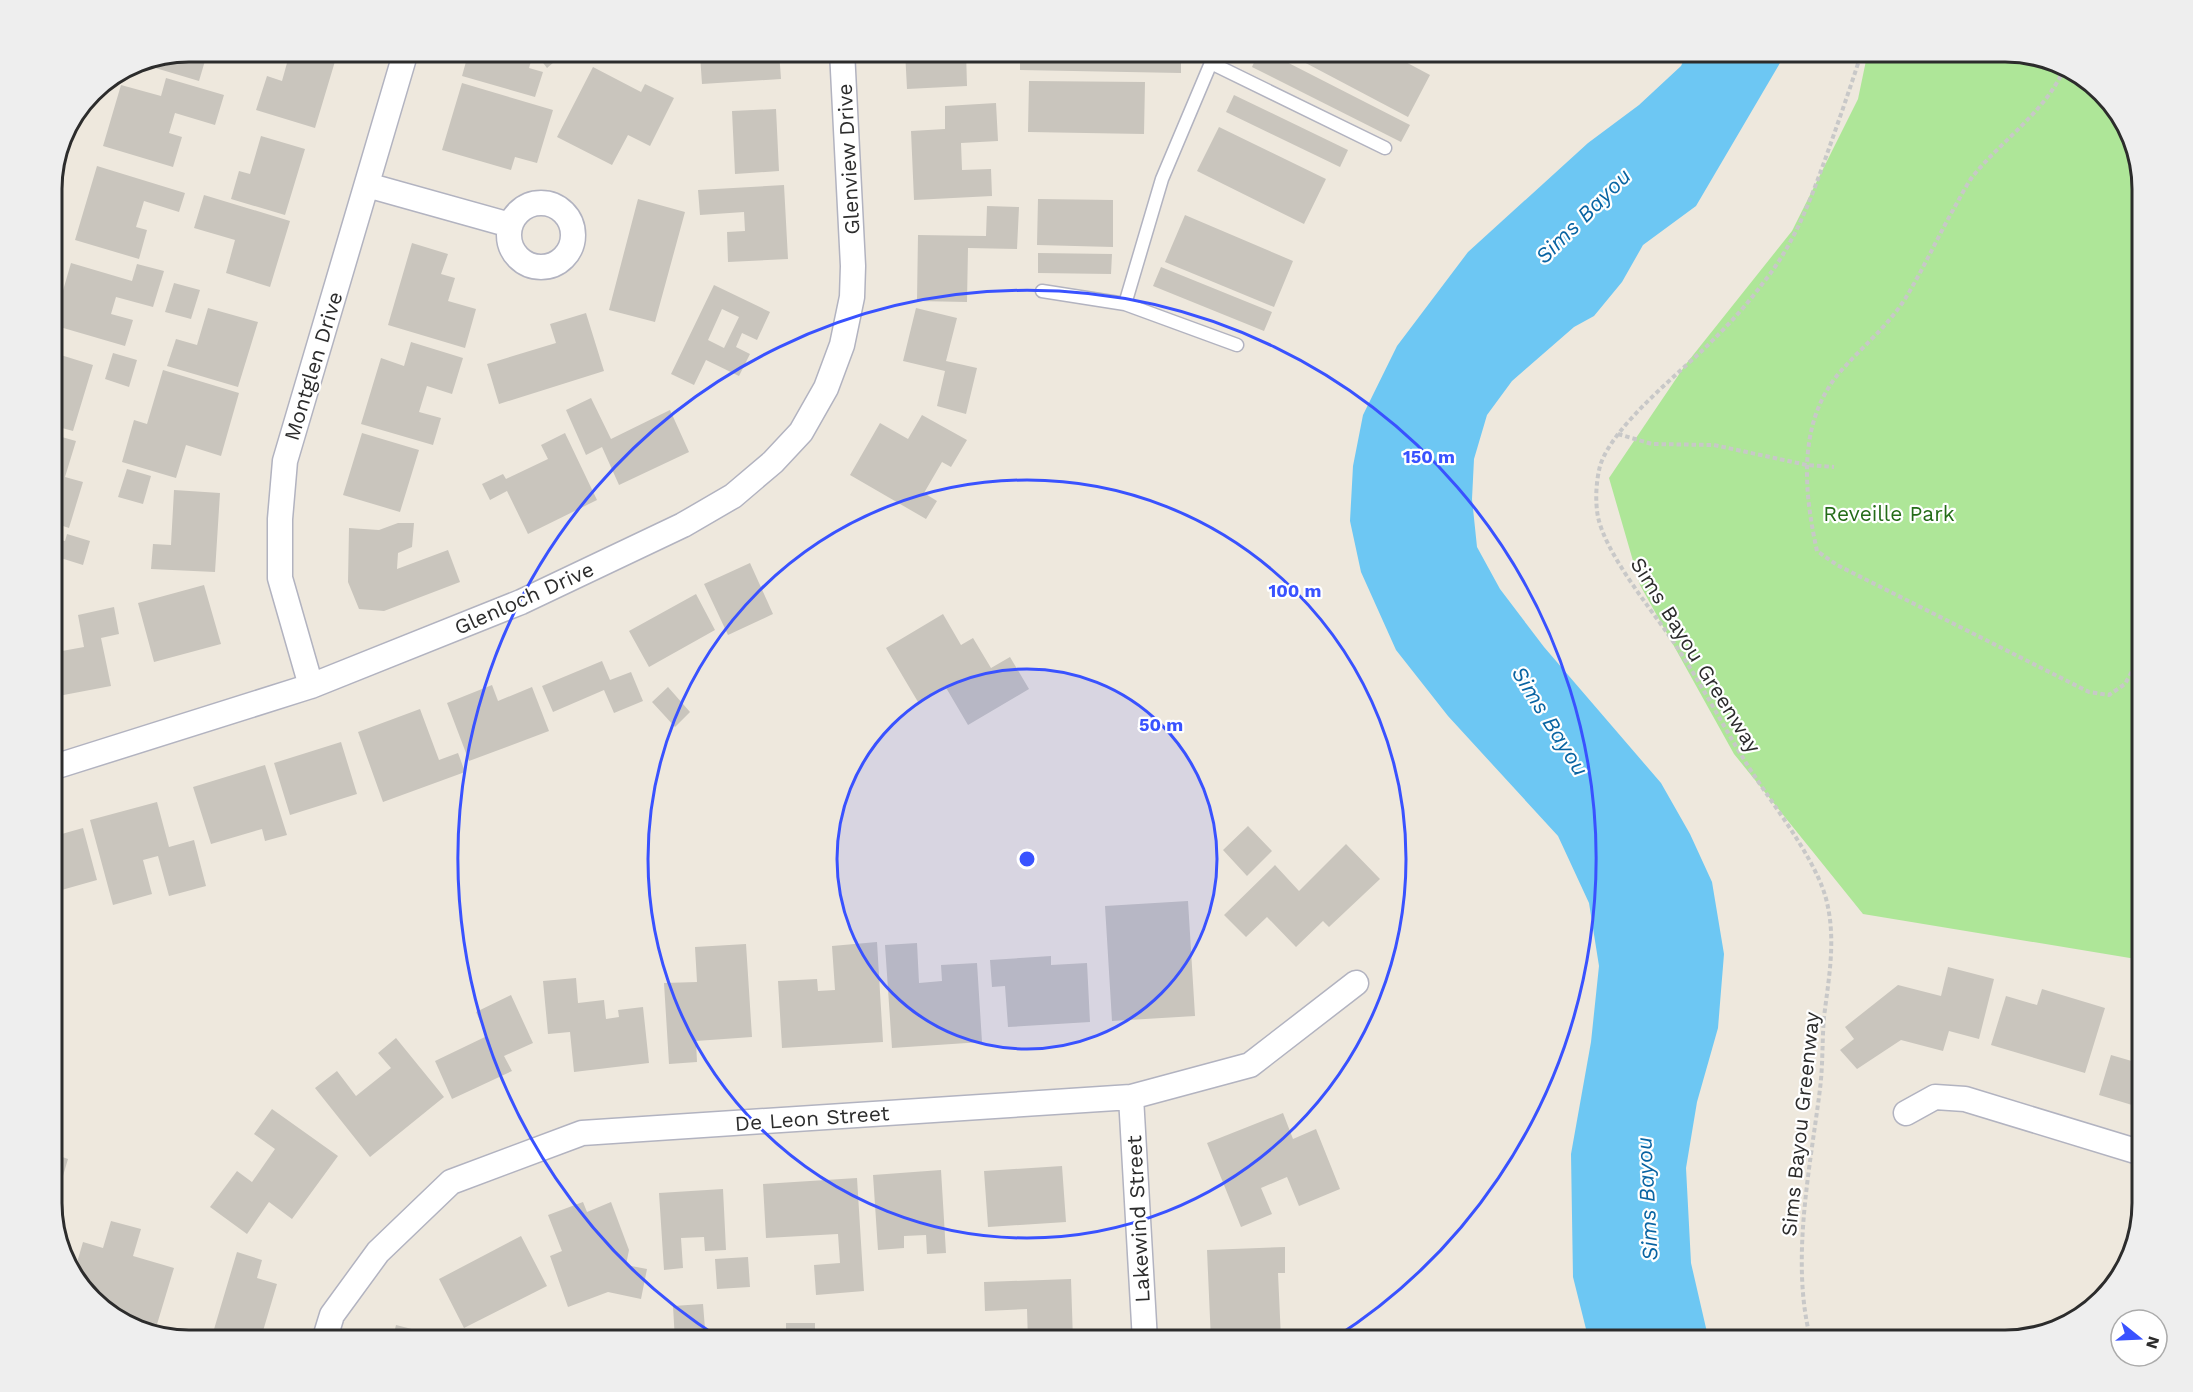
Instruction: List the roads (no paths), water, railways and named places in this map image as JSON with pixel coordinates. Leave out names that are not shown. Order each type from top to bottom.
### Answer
[{"type":"street","name":"Montglen Drive","points":[[311,686],[280,578],[280,519],[285,461],[403,62]]},
{"type":"street","name":"Glenview Drive","points":[[843,62],[853,267]]},
{"type":"street","points":[[367,185],[510,225]]},
{"type":"street","name":"Glenloch Drive","points":[[62,765],[311,686],[521,602],[683,525],[733,496],[773,462],[801,432],[826,388],[842,345],[852,297],[853,267]]},
{"type":"street","name":"De Leon Street","points":[[327,1330],[332,1315],[378,1252],[451,1182],[582,1133],[1131,1097],[1250,1065],[1356,983]]},
{"type":"street","name":"Lakewind Street","points":[[1131,1097],[1144,1330]]},
{"type":"street","points":[[1906,1113],[1935,1097],[1965,1099],[2132,1150]]},
{"type":"lane","points":[[1125,304],[1162,179],[1212,62]]},
{"type":"lane","points":[[1223,62],[1385,148]]},
{"type":"lane","points":[[1042,291],[1125,304],[1237,345]]},
{"type":"water","name":"Sims Bayou","points":[[1683,62],[1781,62],[1696,206],[1643,245],[1622,282],[1594,316],[1574,327],[1512,381],[1487,415],[1474,459],[1472,499],[1477,547],[1500,589],[1544,647],[1661,783],[1690,834],[1712,882],[1724,954],[1718,1028],[1697,1102],[1686,1168],[1691,1263],[1706,1330],[1586,1330],[1573,1277],[1571,1154],[1591,1042],[1599,966],[1589,903],[1558,836],[1448,716],[1396,650],[1361,572],[1350,521],[1353,466],[1363,415],[1397,346],[1468,252],[1588,143],[1639,105]]},
{"type":"park label","name":"Reveille Park","points":[[1889,513]]}]
